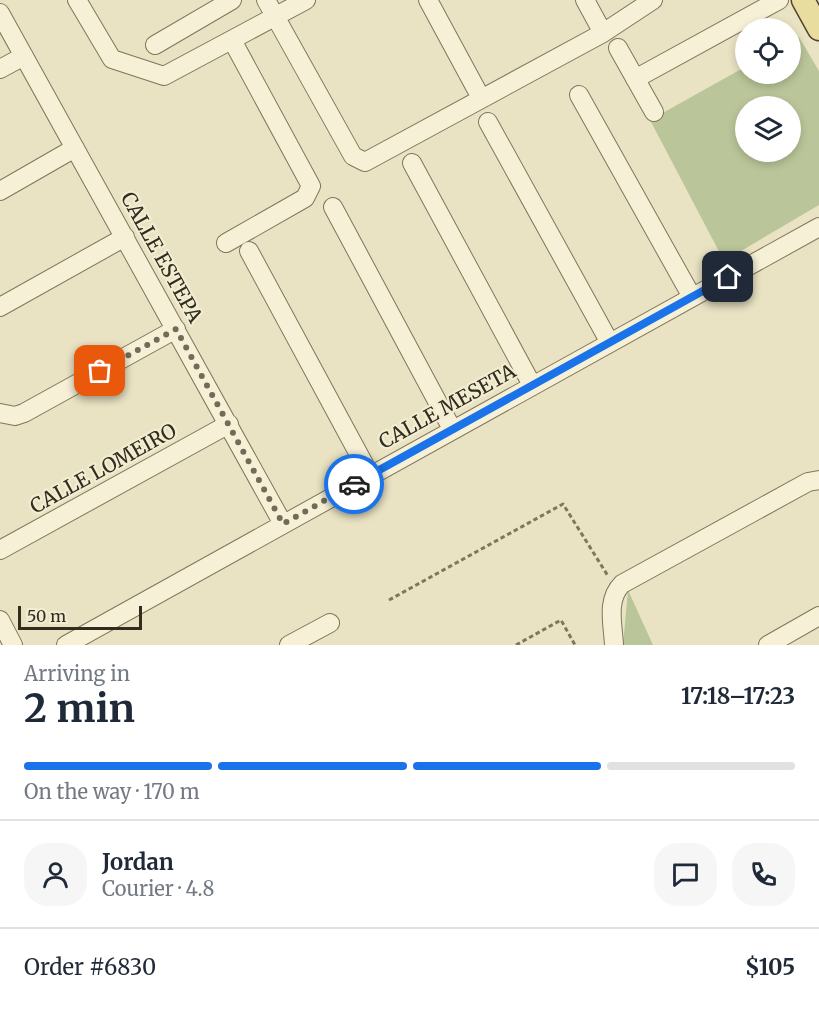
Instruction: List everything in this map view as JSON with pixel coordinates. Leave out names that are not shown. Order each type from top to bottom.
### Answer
[{"type":"main road","points":[[803,0],[819,29]]},
{"type":"street","points":[[77,0],[112,59],[154,75],[174,73],[306,0]]},
{"type":"street","points":[[155,45],[232,0]]},
{"type":"street","points":[[266,0],[353,156],[360,162],[370,161],[603,33],[653,0]]},
{"type":"street","points":[[428,0],[482,98]]},
{"type":"street","points":[[585,0],[603,33]]},
{"type":"street","points":[[635,80],[779,0]]},
{"type":"street","name":"CALLE ESTEPA","points":[[0,14],[283,524]]},
{"type":"street","points":[[226,243],[305,198],[311,186],[232,40]]},
{"type":"street","points":[[618,48],[654,112]]},
{"type":"street","points":[[0,69],[24,56]]},
{"type":"street","points":[[579,95],[692,297]]},
{"type":"street","points":[[488,122],[610,343]]},
{"type":"street","points":[[0,190],[75,148]]},
{"type":"street","points":[[412,163],[532,385]]},
{"type":"street","points":[[333,207],[452,429]]},
{"type":"street","name":"CALLE MESETA","points":[[66,645],[819,227]]},
{"type":"street","points":[[0,307],[125,237]]},
{"type":"street","points":[[249,251],[370,475]]},
{"type":"street","points":[[0,413],[15,416],[24,413],[176,329]]},
{"type":"street","name":"CALLE LOMEIRO","points":[[0,550],[229,424]]},
{"type":"street","points":[[614,645],[612,605],[618,589],[629,579],[808,482],[819,480]]},
{"type":"street","points":[[768,645],[819,616]]},
{"type":"street","points":[[0,620],[13,645]]},
{"type":"street","points":[[288,645],[330,622]]},
{"type":"path","points":[[389,600],[563,504],[592,554],[618,589]]},
{"type":"path","points":[[516,645],[561,620],[575,645]]},
{"type":"green space","points":[[801,40],[819,71],[819,205],[724,261],[650,120],[735,73],[735,84],[801,84]]},
{"type":"green space","points":[[628,590],[653,645],[623,645]]},
{"type":"way so far","points":[[100,371],[176,329],[283,524],[354,484]]},
{"type":"route","points":[[354,484],[728,277]]}]
